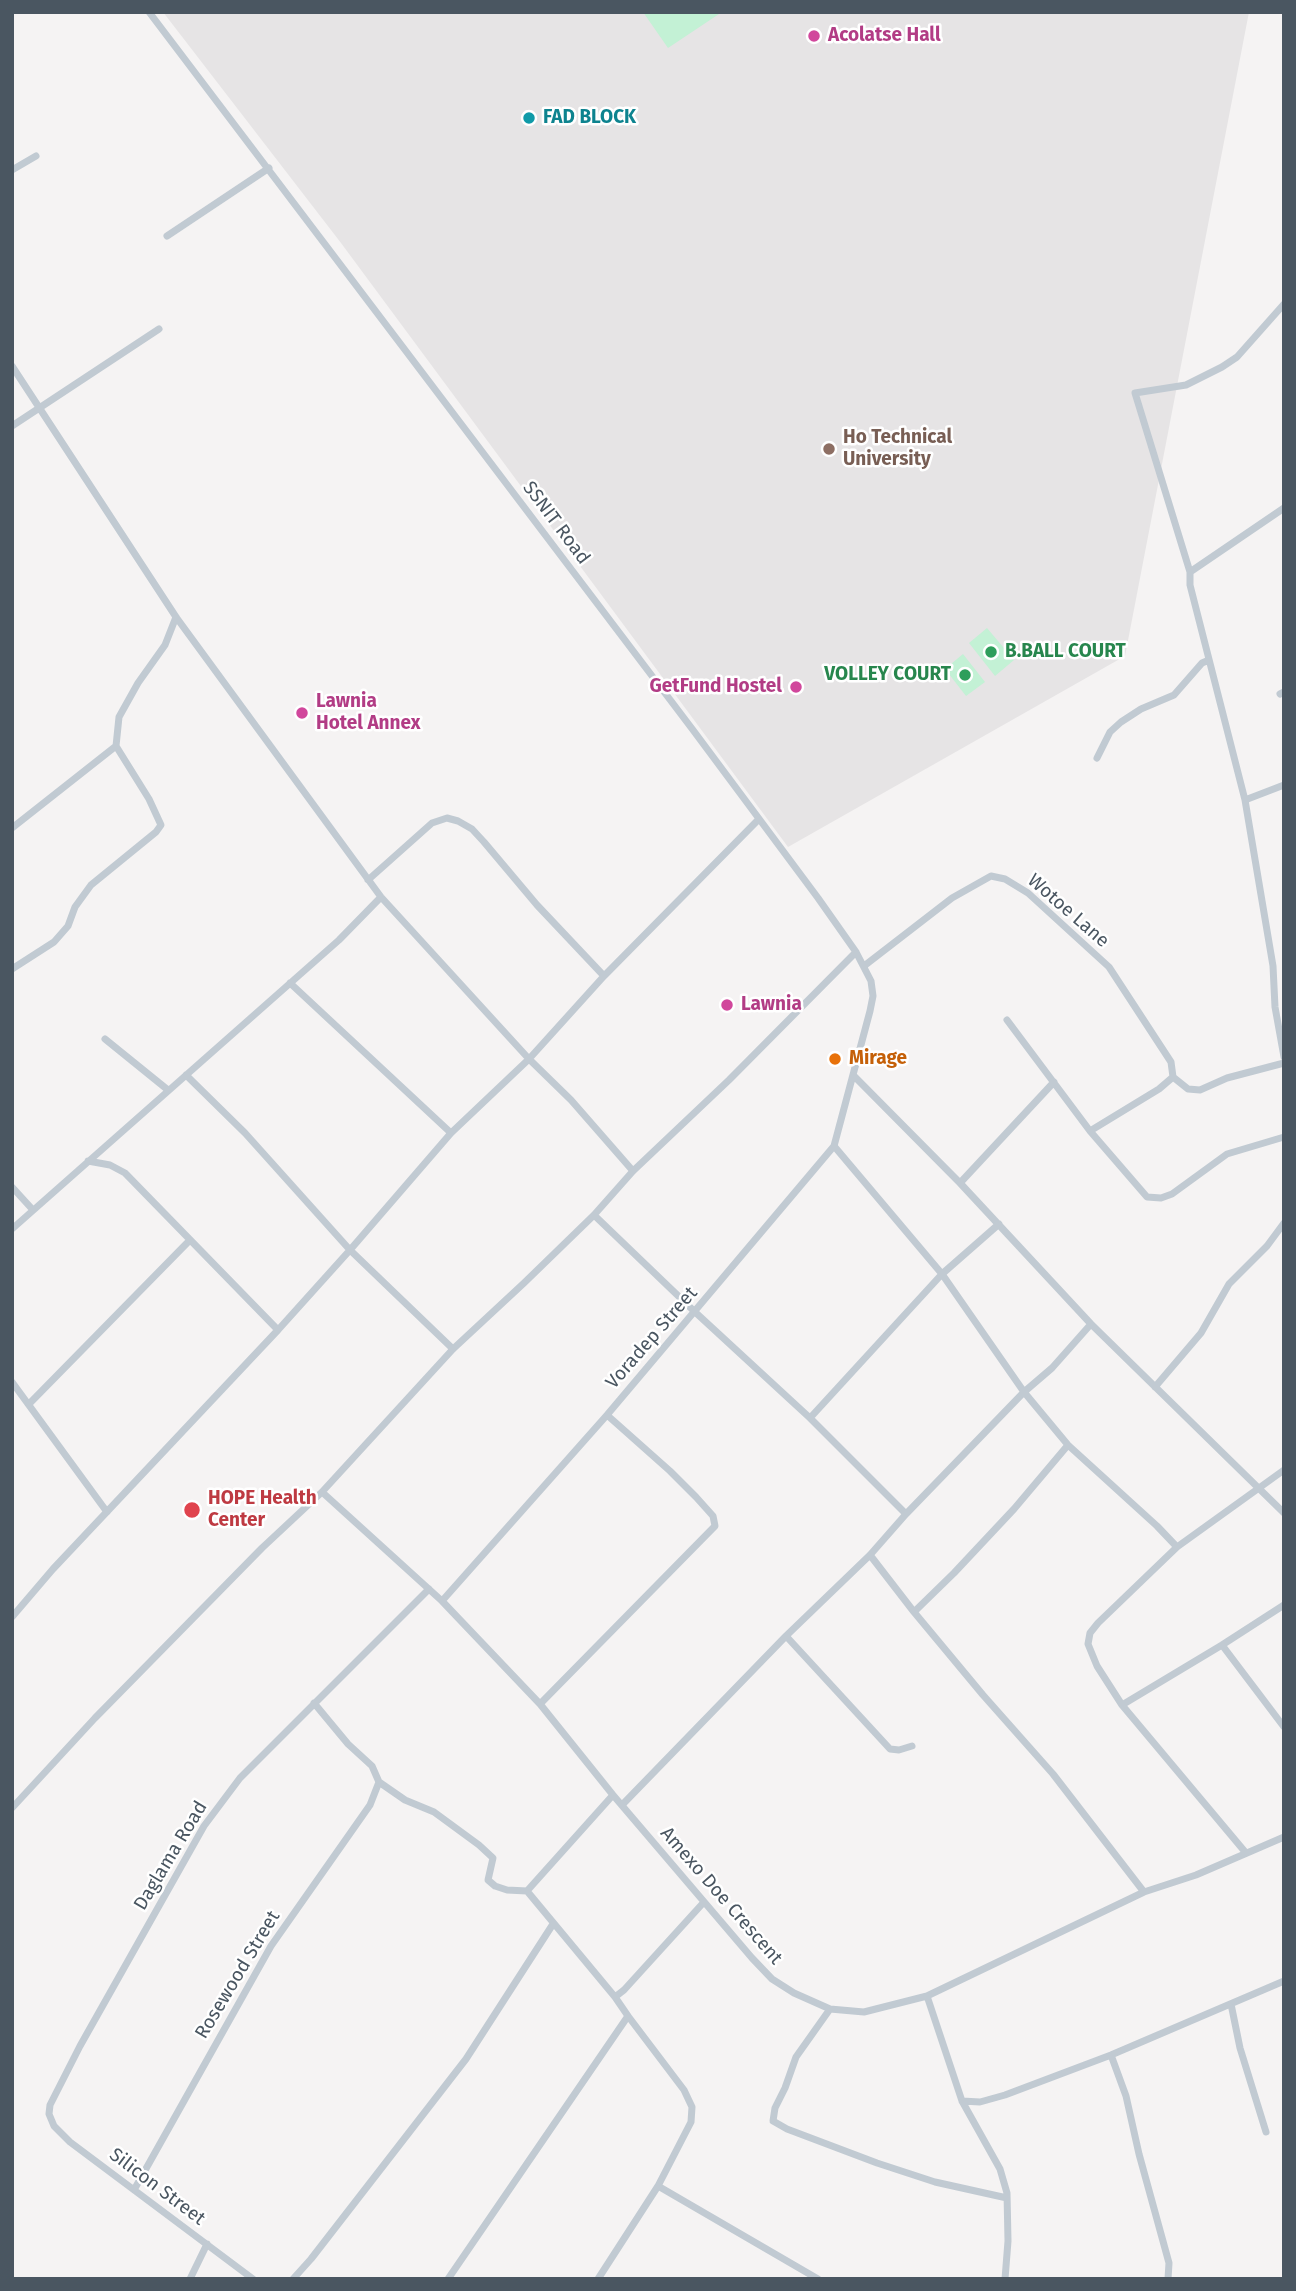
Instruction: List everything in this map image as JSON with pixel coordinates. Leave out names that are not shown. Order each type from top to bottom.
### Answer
[{"type":"street","name":"SSNIT Road","points":[[149,12],[693,730],[856,952],[871,981],[873,996],[853,1075]]},
{"type":"street","points":[[12,170],[36,156]]},
{"type":"street","points":[[167,236],[269,169]]},
{"type":"street","points":[[1284,304],[1237,357],[1222,367],[1186,385],[1135,393],[1190,572],[1209,660],[1245,800],[1272,955],[1275,1007],[1284,1057]]},
{"type":"street","points":[[12,426],[159,329]]},
{"type":"street","points":[[12,366],[176,617],[381,897],[529,1059],[571,1100],[633,1171]]},
{"type":"street","points":[[1190,572],[1284,508]]},
{"type":"street","points":[[12,969],[54,942],[68,926],[75,907],[91,885],[161,825],[116,746],[118,717],[164,645],[176,617]]},
{"type":"street","points":[[1097,758],[1110,732],[1121,722],[1141,709],[1174,695],[1193,673],[1209,660]]},
{"type":"street","points":[[12,828],[116,746]]},
{"type":"street","points":[[1245,800],[1284,785]]},
{"type":"street","points":[[368,880],[432,824],[447,818],[458,821],[472,829],[537,905],[604,976]]},
{"type":"street","points":[[12,1617],[53,1569],[278,1330],[451,1133],[529,1059],[604,976],[758,820]]},
{"type":"street","name":"Wotoe Lane","points":[[864,966],[952,898],[991,876],[1005,879],[1028,893],[1109,967],[1171,1062],[1173,1077]]},
{"type":"street","points":[[12,1229],[339,940],[381,897]]},
{"type":"street","points":[[12,1808],[112,1700],[262,1548],[322,1492],[453,1349],[594,1215],[633,1171],[729,1080],[856,952]]},
{"type":"street","points":[[290,983],[451,1133]]},
{"type":"street","points":[[1007,1020],[1090,1131],[1147,1197],[1161,1198],[1172,1194],[1227,1154],[1284,1137]]},
{"type":"street","points":[[105,1039],[169,1090]]},
{"type":"street","points":[[1090,1131],[1159,1089],[1173,1077],[1188,1089],[1200,1090],[1227,1078],[1284,1063]]},
{"type":"street","points":[[186,1075],[245,1133],[349,1250],[453,1349]]},
{"type":"street","points":[[853,1075],[960,1183],[1091,1324],[1284,1513]]},
{"type":"street","name":"Voradep Street","points":[[442,1601],[607,1415],[834,1146],[853,1075]]},
{"type":"street","points":[[960,1183],[1054,1082]]},
{"type":"street","points":[[834,1146],[942,1274],[1024,1392],[1068,1445],[1177,1547]]},
{"type":"street","points":[[88,1161],[110,1165],[125,1173],[278,1330]]},
{"type":"street","points":[[12,1187],[33,1210]]},
{"type":"street","points":[[594,1215],[810,1418],[906,1514]]},
{"type":"street","points":[[1155,1387],[1200,1333],[1229,1284],[1267,1246],[1284,1223]]},
{"type":"street","points":[[810,1418],[942,1274],[999,1224]]},
{"type":"street","points":[[29,1404],[190,1240]]},
{"type":"street","points":[[623,1804],[786,1636],[870,1555],[906,1514],[1091,1324]]},
{"type":"street","points":[[12,1382],[107,1512]]},
{"type":"street","points":[[540,1704],[715,1526],[713,1516],[696,1497],[607,1415]]},
{"type":"street","points":[[914,1612],[1014,1509],[1068,1445]]},
{"type":"street","points":[[1246,1853],[1122,1704],[1097,1666],[1088,1644],[1090,1633],[1177,1547],[1284,1470]]},
{"type":"street","name":"Amexo Doe Crescent","points":[[322,1492],[442,1601],[540,1704],[613,1795],[772,1979],[794,1993],[830,2009],[864,2012],[927,1996],[1144,1892],[1196,1875],[1284,1837]]},
{"type":"street","points":[[870,1555],[983,1695],[1053,1774],[1144,1892]]},
{"type":"street","name":"Daglama Road","points":[[49,2114],[53,2097],[80,2046],[204,1826],[240,1778],[429,1589]]},
{"type":"street","points":[[1122,1704],[1284,1605]]},
{"type":"street","points":[[786,1636],[891,1749],[900,1750],[912,1746]]},
{"type":"street","points":[[1222,1645],[1284,1727]]},
{"type":"street","points":[[314,1703],[348,1744],[372,1766],[379,1782],[405,1800],[434,1812],[493,1858],[488,1880],[495,1886],[527,1891],[615,1997],[684,2090],[692,2107],[691,2122],[658,2186],[598,2279]]},
{"type":"street","name":"Rosewood Street","points":[[134,2190],[271,1946],[370,1805],[379,1782]]},
{"type":"street","points":[[527,1891],[613,1795]]},
{"type":"street","points":[[615,1997],[704,1902]]},
{"type":"street","points":[[293,2279],[466,2059],[553,1924]]},
{"type":"street","points":[[961,2101],[980,2102],[1006,2095],[1111,2055],[1284,1981]]},
{"type":"street","points":[[927,1996],[961,2101],[1000,2169],[1007,2198],[1008,2241],[1004,2279]]},
{"type":"street","points":[[1231,2004],[1240,2048],[1266,2132]]},
{"type":"street","points":[[830,2009],[796,2057],[775,2108],[773,2121],[787,2129],[877,2163],[935,2182],[1007,2198]]},
{"type":"street","points":[[448,2279],[628,2016]]},
{"type":"street","points":[[1111,2055],[1126,2096],[1169,2263],[1168,2279]]},
{"type":"street","name":"Silicon Street","points":[[49,2114],[54,2126],[70,2142],[253,2279]]},
{"type":"street","points":[[658,2186],[818,2279]]},
{"type":"street","points":[[190,2279],[207,2244]]},
{"type":"shaded area","name":"Ho Technical University","points":[[163,12],[1249,12],[1125,656],[788,847],[341,243]]},
{"type":"green space","points":[[643,12],[722,12],[668,48]]},
{"type":"green space","name":"B.BALL COURT","points":[[987,628],[1014,660],[995,676],[969,643]]},
{"type":"green space","name":"VOLLEY COURT","points":[[963,654],[985,682],[966,696],[945,669]]},
{"type":"place","name":"Acolatse Hall","points":[[814,36]]},
{"type":"place","name":"FAD BLOCK","points":[[529,118]]},
{"type":"place","name":"Ho Technical University","points":[[829,449]]},
{"type":"place","name":"B.BALL COURT","points":[[991,652]]},
{"type":"place","name":"VOLLEY COURT","points":[[965,675]]},
{"type":"place","name":"GetFund Hostel","points":[[796,687]]},
{"type":"place","name":"Lawnia Hotel Annex","points":[[302,713]]},
{"type":"place","name":"Lawnia","points":[[727,1005]]},
{"type":"place","name":"Mirage","points":[[835,1059]]},
{"type":"place","name":"HOPE Health Center","points":[[192,1510]]}]
